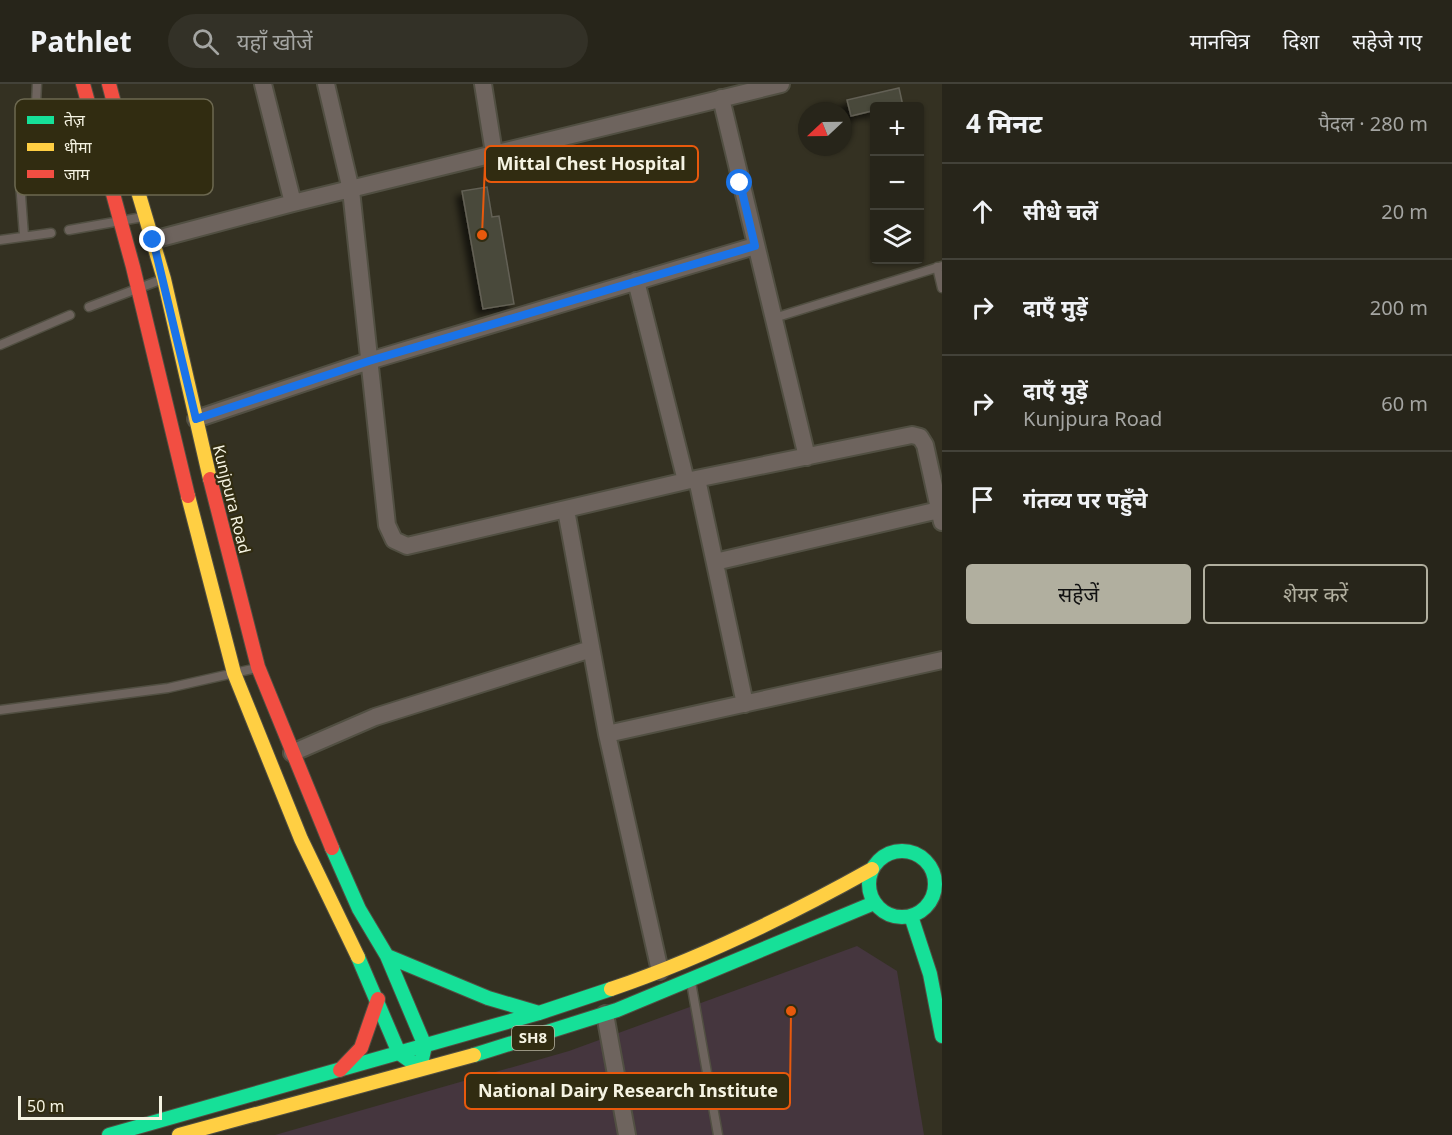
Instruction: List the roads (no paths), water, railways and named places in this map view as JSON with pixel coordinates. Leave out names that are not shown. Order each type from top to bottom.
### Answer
[{"type":"street","points":[[83,84],[87,99]]},
{"type":"street","name":"Kunjpura Road","points":[[109,84],[113,99]]},
{"type":"street","points":[[263,84],[293,202]]},
{"type":"street","points":[[326,84],[351,190],[387,525],[394,540],[407,546],[691,480],[912,435],[920,437],[925,445],[941,516],[715,562]]},
{"type":"street","points":[[483,84],[494,153]]},
{"type":"street","points":[[153,240],[293,202],[351,190],[773,85]]},
{"type":"street","points":[[721,98],[807,457]]},
{"type":"street","points":[[113,195],[201,552],[234,673],[268,763],[333,907],[378,999],[399,1053],[420,1068],[425,1046]]},
{"type":"street","name":"Kunjpura Road","points":[[138,195],[164,279],[196,419],[258,667],[359,909],[387,956],[425,1046]]},
{"type":"street","points":[[196,419],[369,361],[755,246]]},
{"type":"street","points":[[636,281],[715,562],[745,704]]},
{"type":"street","points":[[566,510],[607,734],[660,971]]},
{"type":"street","points":[[292,753],[375,717],[591,649]]},
{"type":"street","points":[[607,734],[942,660]]},
{"type":"street","name":"SH8","points":[[109,1135],[539,1013],[660,971],[790,915],[872,869],[885,855],[898,850],[927,854],[939,878],[928,906],[911,916]]},
{"type":"street","points":[[872,869],[868,890],[874,903],[893,917],[911,916],[930,974],[942,1036]]},
{"type":"street","name":"SH8","points":[[179,1135],[510,1045],[605,1014],[874,903]]},
{"type":"street","points":[[387,956],[488,998],[539,1013]]},
{"type":"street","points":[[340,1070],[361,1048],[378,999]]},
{"type":"street","points":[[605,1014],[627,1135]]},
{"type":"lane","points":[[36,99],[37,84]]},
{"type":"lane","points":[[21,195],[24,236]]},
{"type":"lane","points":[[69,230],[144,217]]},
{"type":"lane","points":[[0,240],[51,233]]},
{"type":"lane","points":[[774,318],[940,267],[942,288]]},
{"type":"lane","points":[[89,307],[164,279]]},
{"type":"lane","points":[[0,345],[70,315]]},
{"type":"lane","points":[[0,710],[168,688],[258,667]]},
{"type":"lane","points":[[691,980],[718,1135]]},
{"type":"place","name":"Mittal Chest Hospital","points":[[482,235]]},
{"type":"place","name":"National Dairy Research Institute","points":[[791,1011]]}]
